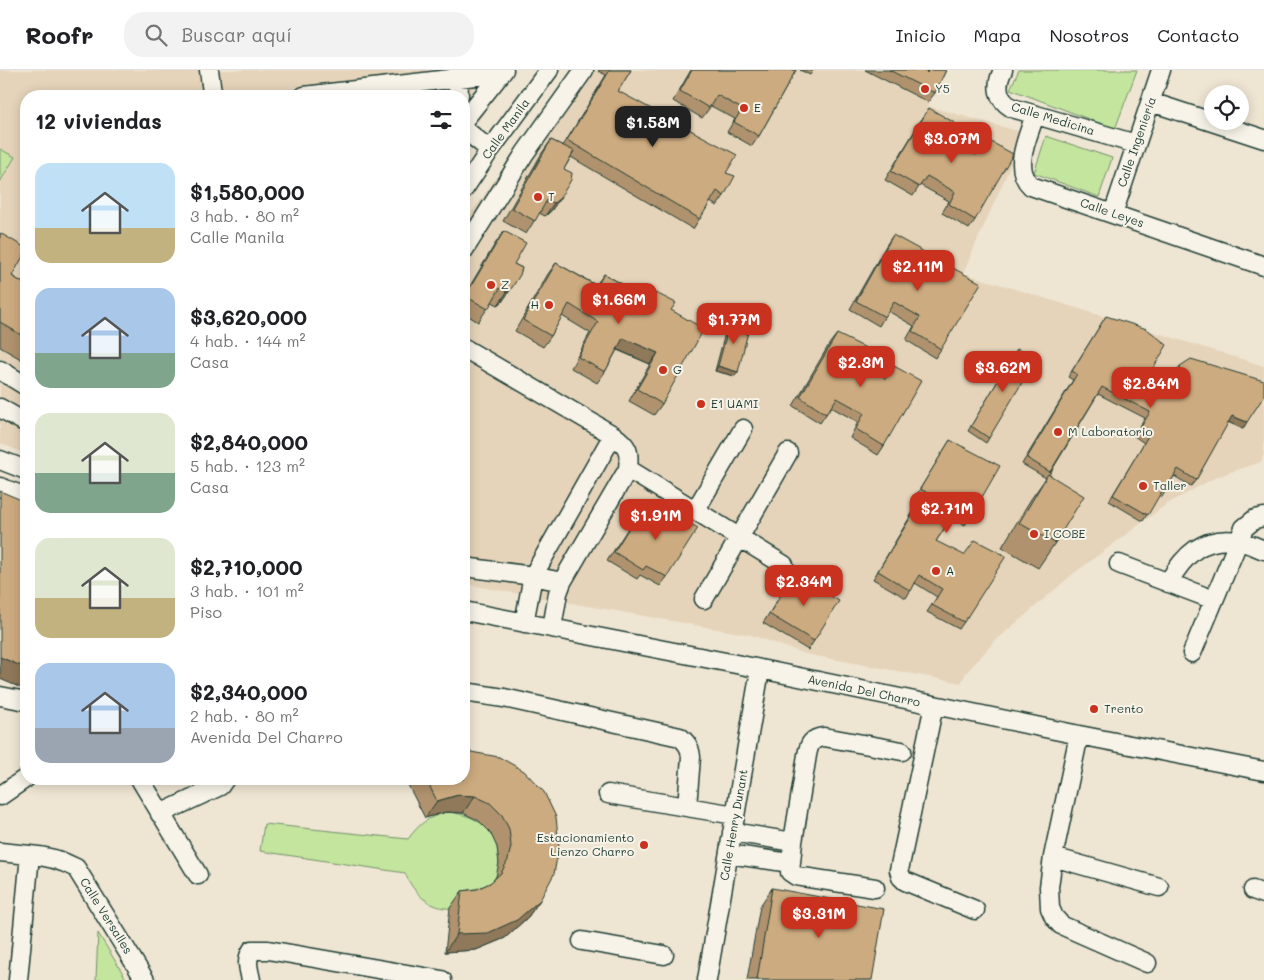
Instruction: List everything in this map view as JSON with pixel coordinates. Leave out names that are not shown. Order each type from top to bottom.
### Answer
[{"type":"street","points":[[209,70],[212,90]]},
{"type":"street","name":"Calle Manila","points":[[470,180],[549,70]]},
{"type":"street","points":[[470,240],[524,153],[584,70]]},
{"type":"street","name":"Calle Medicina","points":[[1003,70],[998,87],[1001,99],[1012,108],[1136,144]]},
{"type":"street","name":"Calle Ingeniería","points":[[1113,214],[1161,70]]},
{"type":"street","points":[[346,90],[458,74],[503,72]]},
{"type":"street","points":[[470,113],[503,72]]},
{"type":"street","points":[[458,74],[459,90]]},
{"type":"street","points":[[1150,102],[1264,139]]},
{"type":"street","name":"Calle Leyes","points":[[1035,115],[1022,163],[1024,179],[1031,186],[1264,266]]},
{"type":"street","points":[[470,133],[490,150]]},
{"type":"street","points":[[470,352],[613,435],[624,443],[630,454],[628,469],[562,582],[558,592],[552,628]]},
{"type":"street","points":[[0,370],[20,382]]},
{"type":"street","points":[[0,408],[20,419]]},
{"type":"street","points":[[695,511],[743,429]]},
{"type":"street","points":[[524,623],[533,576],[613,435]]},
{"type":"street","points":[[704,599],[788,453]]},
{"type":"street","points":[[0,460],[20,468]]},
{"type":"street","points":[[628,469],[784,565]]},
{"type":"street","points":[[0,487],[20,495]]},
{"type":"street","points":[[1192,653],[1238,541],[1247,525],[1255,519],[1264,517]]},
{"type":"street","points":[[1168,583],[1178,566],[1193,550],[1213,542],[1238,541],[1264,550]]},
{"type":"street","points":[[1119,564],[1214,600]]},
{"type":"street","points":[[470,568],[533,576],[562,582]]},
{"type":"street","name":"Avenida Del Charro","points":[[470,612],[1264,771]]},
{"type":"street","name":"Calle Henry Dunant","points":[[708,980],[760,670]]},
{"type":"street","points":[[470,693],[504,698],[680,737],[686,742],[691,756],[687,807]]},
{"type":"street","points":[[0,696],[20,700]]},
{"type":"street","points":[[934,705],[899,870],[901,877],[905,881],[975,910]]},
{"type":"street","points":[[1079,735],[1053,857],[1048,887],[1050,908],[1054,917],[1061,924],[1147,962]]},
{"type":"street","points":[[875,888],[796,876],[790,872],[807,754],[812,741],[818,738],[833,737],[902,751]]},
{"type":"street","points":[[0,796],[20,782]]},
{"type":"street","points":[[143,785],[198,875]]},
{"type":"street","points":[[160,814],[221,785]]},
{"type":"street","points":[[608,794],[735,815]]},
{"type":"street","points":[[732,832],[793,842]]},
{"type":"street","name":"Calle Versalles","points":[[0,852],[29,860]]},
{"type":"street","points":[[729,854],[790,863]]},
{"type":"street","points":[[1053,857],[1159,887]]},
{"type":"street","name":"Calle Versalles","points":[[0,862],[55,859],[76,868],[146,980]]},
{"type":"street","points":[[18,980],[29,860]]},
{"type":"street","points":[[582,941],[664,955]]},
{"type":"street","points":[[251,980],[247,963],[248,956],[252,950],[268,950],[442,980]]},
{"type":"shaded area","points":[[0,70],[516,70],[470,132],[470,90],[20,90],[20,451],[0,443]]},
{"type":"shaded area","points":[[575,70],[945,70],[927,106],[1025,133],[963,273],[1264,366],[1264,454],[1261,462],[1216,477],[1167,504],[1073,574],[994,642],[966,673],[961,683],[806,654],[751,635],[470,585],[470,215]]},
{"type":"green space","points":[[1019,70],[1137,70],[1115,129],[1010,89]]},
{"type":"green space","points":[[1046,136],[1112,158],[1099,197],[1034,173]]},
{"type":"green space","points":[[0,149],[15,157],[0,182]]},
{"type":"green space","points":[[446,812],[473,818],[487,828],[496,843],[498,853],[499,862],[495,878],[470,902],[462,907],[446,908],[431,904],[418,894],[405,873],[260,851],[264,824],[408,839],[424,822]]},
{"type":"green space","points":[[98,933],[127,980],[96,980]]},
{"type":"building","points":[[610,70],[631,70],[618,91],[737,155],[726,173],[735,176],[724,196],[717,191],[700,219],[567,140]]},
{"type":"building","name":"E","points":[[692,70],[796,70],[759,136],[734,122],[742,109],[717,95],[709,108],[680,91]]},
{"type":"building","points":[[889,70],[926,70],[927,73],[928,70],[946,70],[935,93]]},
{"type":"building","points":[[929,108],[955,123],[947,140],[976,155],[984,138],[1013,154],[975,220],[949,204],[955,192],[927,176],[919,187],[891,171]]},
{"type":"building","name":"T","points":[[551,140],[574,151],[564,169],[572,173],[571,180],[560,198],[554,203],[547,200],[535,221],[512,208]]},
{"type":"building","name":"Z","points":[[504,231],[526,243],[514,264],[522,268],[520,275],[507,292],[500,288],[488,309],[470,299],[470,288]]},
{"type":"building","points":[[0,233],[20,245],[20,262],[12,276],[20,281],[20,334],[0,322]]},
{"type":"building","points":[[893,235],[924,252],[916,265],[941,279],[949,266],[981,283],[941,349],[912,331],[920,317],[894,302],[885,317],[856,301]]},
{"type":"building","points":[[556,263],[597,286],[604,274],[652,301],[656,293],[676,303],[671,310],[704,329],[662,404],[637,389],[658,353],[623,338],[605,372],[578,357],[598,322],[569,304],[551,336],[523,320]]},
{"type":"building","points":[[1106,316],[1147,329],[1167,345],[1137,395],[1159,380],[1182,392],[1180,366],[1191,359],[1264,381],[1264,396],[1247,422],[1232,416],[1196,480],[1178,469],[1166,490],[1163,489],[1148,515],[1113,495],[1148,436],[1139,430],[1150,412],[1102,387],[1050,472],[1027,458],[1077,374],[1072,371]]},
{"type":"building","points":[[731,318],[750,324],[738,372],[718,366]]},
{"type":"building","points":[[837,334],[868,349],[885,379],[894,366],[921,381],[884,446],[856,429],[864,413],[837,398],[826,414],[800,397]]},
{"type":"building","points":[[1017,349],[1036,359],[989,438],[971,426]]},
{"type":"building","points":[[950,440],[1000,466],[970,518],[957,510],[936,541],[964,555],[975,540],[1006,556],[964,622],[932,605],[942,589],[919,575],[911,591],[878,571],[926,492],[920,489]]},
{"type":"building","points":[[1048,474],[1084,496],[1055,543],[1019,523]]},
{"type":"building","points":[[0,491],[20,499],[20,665],[0,657]]},
{"type":"building","points":[[643,505],[667,519],[671,514],[698,528],[667,577],[646,566],[643,570],[614,552]]},
{"type":"building","points":[[794,574],[839,601],[814,641],[769,614]]},
{"type":"building","points":[[470,752],[499,757],[524,771],[544,792],[556,817],[559,846],[554,874],[540,900],[517,920],[488,933],[457,934],[462,891],[477,889],[490,883],[501,873],[508,860],[511,846],[509,829],[502,815],[490,803],[475,796],[458,795],[437,801],[429,785],[470,785]]},
{"type":"building","points":[[772,888],[884,909],[872,980],[757,980]]},
{"type":"place","name":"Y5","points":[[925,89]]},
{"type":"place","name":"E","points":[[744,108]]},
{"type":"place","name":"T","points":[[538,197]]},
{"type":"place","name":"Z","points":[[491,285]]},
{"type":"place","name":"H","points":[[549,305]]},
{"type":"place","name":"G","points":[[663,370]]},
{"type":"place","name":"E1 UAMI","points":[[701,404]]},
{"type":"place","name":"M Laboratorio","points":[[1058,432]]},
{"type":"place","name":"Taller","points":[[1143,486]]},
{"type":"place","name":"I COBE","points":[[1034,534]]},
{"type":"place","name":"A","points":[[936,571]]},
{"type":"place","name":"Trento","points":[[1094,709]]},
{"type":"place","name":"Estacionamiento Lienzo Charro","points":[[644,845]]}]
